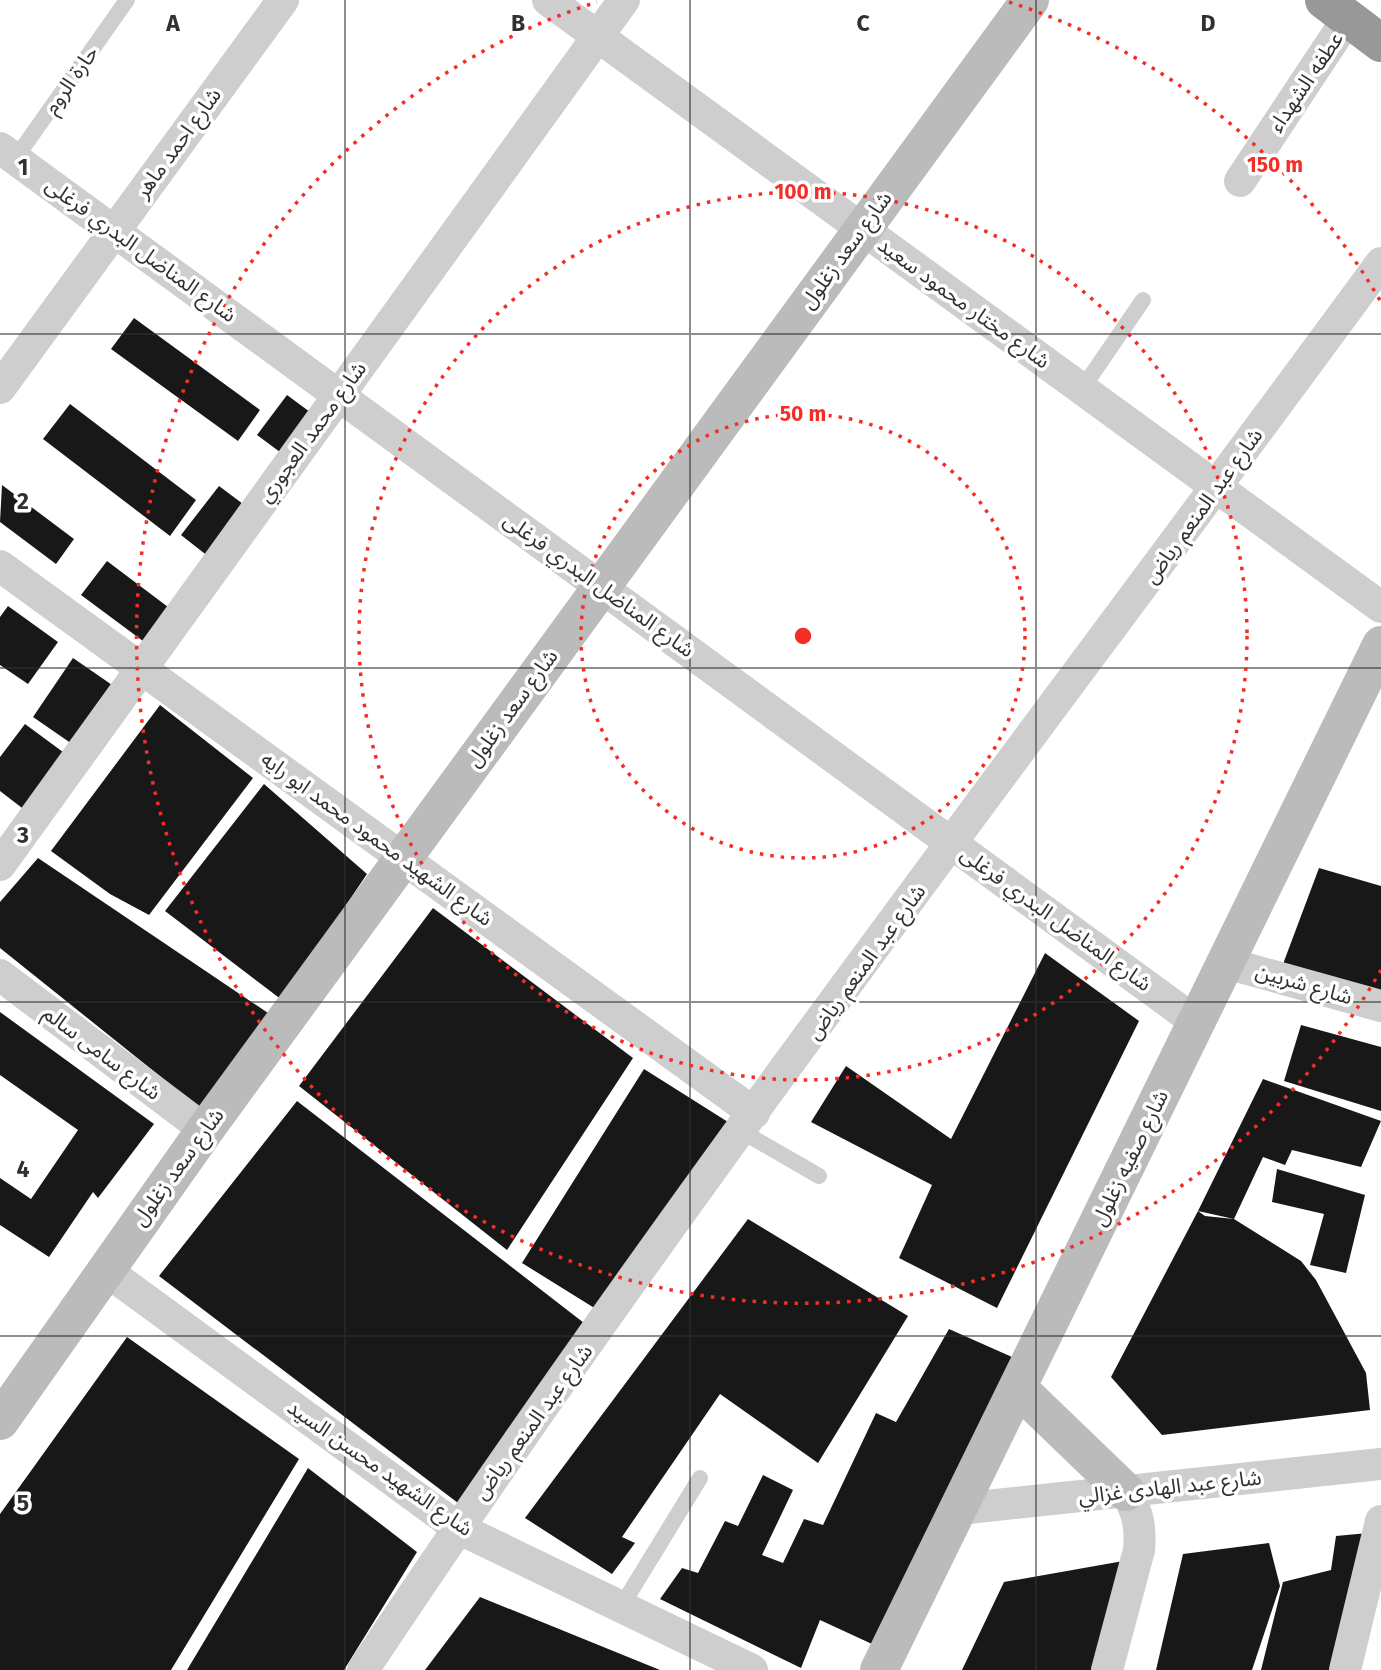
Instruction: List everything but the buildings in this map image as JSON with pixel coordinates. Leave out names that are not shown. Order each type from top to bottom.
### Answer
[{"type":"highway","points":[[1358,5],[1381,43]]},
{"type":"main road","name":"شارع سعد زغلول","points":[[0,1421],[104,1269],[861,228],[1030,0]]},
{"type":"main road","name":"شارع صفيه زغلول","points":[[879,1670],[1381,645]]},
{"type":"main road","points":[[1018,1388],[1126,1492]]},
{"type":"street","name":"شارع احمد ماهر","points":[[0,388],[282,0]]},
{"type":"street","name":"شارع مختار محمود سعيد","points":[[548,0],[1381,607]]},
{"type":"street","name":"شارع محمد العجوري","points":[[0,865],[624,0]]},
{"type":"street","name":"عطفه الشهداء","points":[[1240,181],[1358,5]]},
{"type":"street","name":"شارع المناضل البدري فرغلى","points":[[8,153],[1196,1023]]},
{"type":"street","name":"شارع عبد المنعم رياض","points":[[363,1670],[458,1528],[748,1122],[1381,263]]},
{"type":"street","name":"شارع الشهيد محمود محمد ابو رايه","points":[[0,566],[403,858],[748,1122]]},
{"type":"street","name":"شارع شربين","points":[[1226,963],[1381,1006]]},
{"type":"street","name":"شارع سامى سالم","points":[[0,975],[205,1130]]},
{"type":"street","name":"شارع الشهيد محسن السيد","points":[[104,1269],[458,1528],[752,1670]]},
{"type":"street","name":"شارع عبد الهادى غزالي","points":[[959,1508],[1381,1464]]},
{"type":"street","points":[[1107,1670],[1139,1550],[1139,1520],[1126,1492]]},
{"type":"street","points":[[1345,1670],[1381,1521]]},
{"type":"lane","name":"حارة الروم","points":[[8,153],[127,0]]},
{"type":"lane","points":[[1082,389],[1143,300]]},
{"type":"lane","points":[[748,1122],[818,1177]]},
{"type":"lane","points":[[621,1606],[700,1478]]}]
